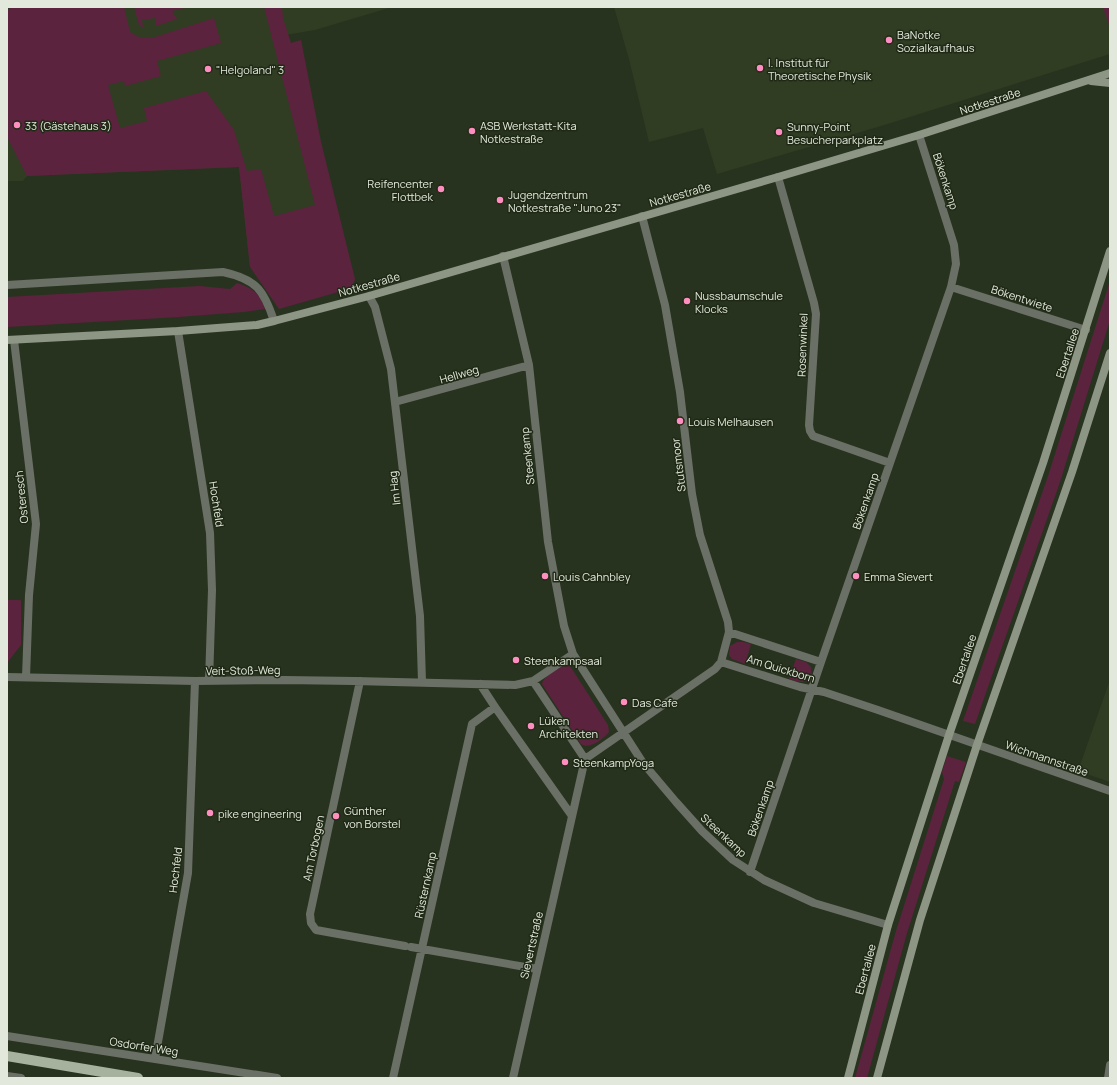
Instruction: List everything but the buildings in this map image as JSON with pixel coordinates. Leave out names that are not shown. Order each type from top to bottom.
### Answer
[{"type":"main road","name":"Notkestraße","points":[[10,340],[178,331],[257,325],[274,321],[369,296],[778,177],[919,135],[1054,91],[1090,81],[1110,73]]},
{"type":"main road","name":"Notkestraße","points":[[1090,81],[1110,83]]},
{"type":"main road","name":"Ebertallee","points":[[848,1078],[888,925],[949,735],[1031,500],[1110,251]]},
{"type":"main road","points":[[877,1078],[920,920],[977,745],[1072,472],[1110,354]]},
{"type":"main road","points":[[7,1056],[138,1078]]},
{"type":"street","name":"Bökenkamp","points":[[750,872],[951,287],[956,264],[954,245],[919,135]]},
{"type":"street","name":"Rosenwinkel","points":[[778,177],[816,314],[809,425],[810,431],[813,436],[890,463]]},
{"type":"street","name":"Stutsmoor","points":[[642,216],[665,305],[680,392],[692,494],[700,535],[726,616],[729,632],[720,662]]},
{"type":"street","name":"Steenkamp","points":[[503,256],[529,365],[548,542],[564,626],[573,654],[644,763],[702,831],[733,860],[764,880],[814,903],[888,925]]},
{"type":"street","points":[[7,285],[224,272],[240,275],[261,291],[274,321]]},
{"type":"street","name":"Bökentwiete","points":[[951,287],[1086,330]]},
{"type":"street","name":"Im Hag","points":[[369,296],[375,307],[391,369],[420,616],[422,682]]},
{"type":"street","name":"Hochfeld","points":[[178,331],[210,533],[212,590],[209,681]]},
{"type":"street","name":"Osteresch","points":[[10,340],[36,524],[29,595],[26,677]]},
{"type":"street","name":"Hellweg","points":[[395,402],[529,365]]},
{"type":"street","name":"Am Quickborn","points":[[729,632],[821,662]]},
{"type":"street","points":[[480,684],[515,685],[533,681],[573,654]]},
{"type":"street","name":"Am Quickborn","points":[[720,662],[800,687],[824,692],[977,745]]},
{"type":"street","points":[[533,681],[585,759],[715,669],[720,662]]},
{"type":"street","name":"Veit-Stoß-Weg","points":[[7,677],[195,681],[360,681],[480,684]]},
{"type":"street","name":"Hochfeld","points":[[154,1060],[188,873],[195,681]]},
{"type":"street","name":"Am Torbogen","points":[[360,681],[310,914],[311,923],[316,930],[537,969]]},
{"type":"street","points":[[480,684],[572,816]]},
{"type":"street","name":"Rüsternkamp","points":[[393,1078],[472,724],[495,707]]},
{"type":"street","name":"Wichmannstraße","points":[[977,745],[1110,791]]},
{"type":"street","name":"Sievertstraße","points":[[513,1078],[585,759]]},
{"type":"street","name":"Osdorfer Weg","points":[[7,1036],[277,1078]]},
{"type":"street","points":[[1108,1078],[1110,1065]]},
{"type":"street","points":[[7,1076],[21,1078]]},
{"type":"shaded area","points":[[7,7],[392,7],[315,30],[285,35],[342,243],[260,266],[250,267],[239,167],[27,176],[23,181],[7,181]]},
{"type":"shaded area","points":[[12,7],[124,7],[130,32],[139,37],[152,38],[214,18],[221,43],[157,61],[161,76],[125,86],[124,81],[108,85],[120,128],[147,121],[144,108],[206,91],[234,130],[247,171],[261,169],[274,216],[315,205],[264,7],[282,7],[283,18],[291,43],[301,40],[321,142],[355,279],[352,288],[279,309],[250,267],[239,167],[27,176],[7,137],[7,10]]},
{"type":"shaded area","points":[[134,7],[188,7],[172,11],[177,19],[156,26],[155,18],[142,20],[143,28],[139,25]]},
{"type":"shaded area","points":[[614,7],[1110,7],[1110,54],[881,126],[717,174],[703,128],[649,142],[629,59]]},
{"type":"shaded area","points":[[1110,7],[1110,27],[1103,8]]},
{"type":"shaded area","points":[[1110,281],[1110,320],[1060,482],[975,724],[963,721],[1048,476]]},
{"type":"shaded area","points":[[237,283],[255,292],[261,299],[265,309],[179,317],[7,327],[7,297],[200,286],[230,289]]},
{"type":"shaded area","points":[[7,600],[21,601],[21,645],[7,663]]},
{"type":"shaded area","points":[[737,642],[751,644],[745,664],[732,659],[729,655],[730,646]]},
{"type":"shaded area","points":[[796,659],[806,662],[811,667],[812,676],[806,682],[789,679]]},
{"type":"shaded area","points":[[566,665],[570,666],[608,725],[609,732],[592,745],[588,746],[581,744],[542,684],[548,675]]},
{"type":"shaded area","points":[[1110,680],[1110,782],[1078,771]]},
{"type":"shaded area","points":[[947,756],[966,762],[959,782],[955,781],[907,933],[867,1078],[855,1078],[896,931],[944,779],[942,772]]},
{"type":"place","name":"BaNotke Sozialkaufhaus","points":[[889,40]]},
{"type":"place","name":"I. Institut für Theoretische Physik","points":[[760,68]]},
{"type":"place","name":"\"Helgoland\" 3","points":[[208,69]]},
{"type":"place","name":"33 (Gästehaus 3)","points":[[17,125]]},
{"type":"place","name":"ASB Werkstatt-Kita Notkestraße","points":[[472,131]]},
{"type":"place","name":"Sunny-Point Besucherparkplatz","points":[[779,132]]},
{"type":"place","name":"Reifencenter Flottbek","points":[[441,189]]},
{"type":"place","name":"Jugendzentrum Notkestraße \"Juno 23\"","points":[[500,200]]},
{"type":"place","name":"Nussbaumschule Klocks","points":[[687,301]]},
{"type":"place","name":"Louis Melhausen","points":[[680,421]]},
{"type":"place","name":"Louis Cahnbley","points":[[545,576]]},
{"type":"place","name":"Emma Sievert","points":[[856,576]]},
{"type":"place","name":"Steenkampsaal","points":[[516,660]]},
{"type":"place","name":"Das Cafe","points":[[624,702]]},
{"type":"place","name":"Lüken Architekten","points":[[531,726]]},
{"type":"place","name":"SteenkampYoga","points":[[565,762]]},
{"type":"place","name":"pike engineering","points":[[210,813]]},
{"type":"place","name":"Günther von Borstel","points":[[336,816]]}]
